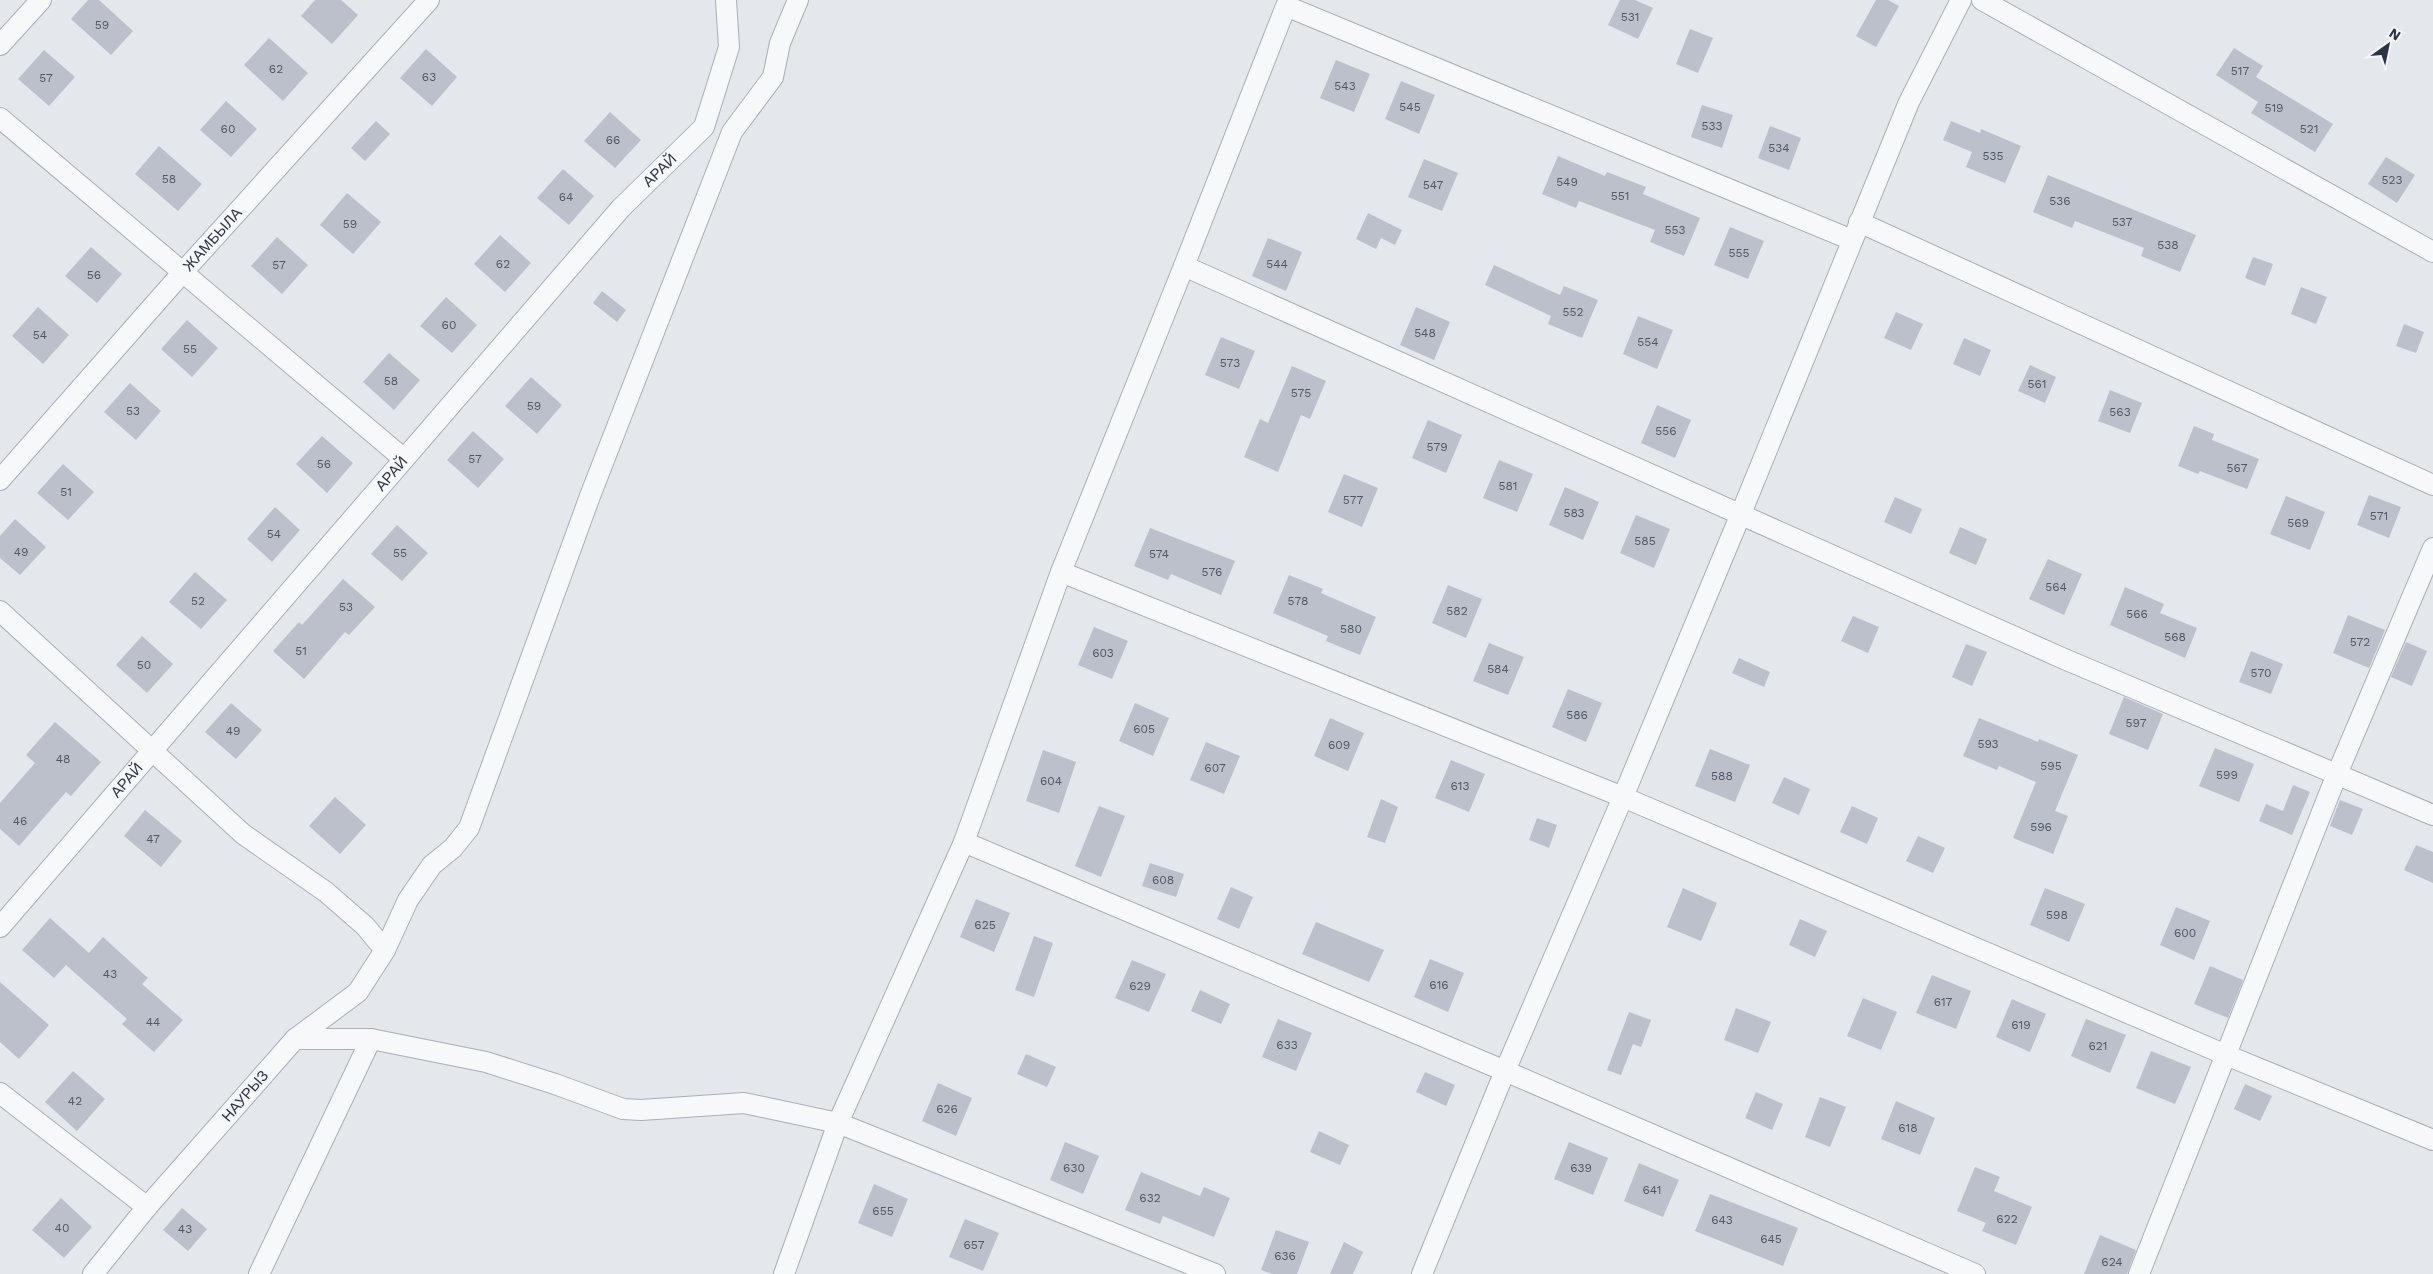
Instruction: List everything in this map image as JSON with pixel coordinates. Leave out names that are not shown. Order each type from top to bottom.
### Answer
[{"type":"street","points":[[0,45],[41,0]]},
{"type":"street","name":"ЖАМБЫЛА","points":[[0,480],[183,272],[429,0]]},
{"type":"street","name":"АРАЙ","points":[[0,927],[621,208],[704,127],[728,47],[726,0]]},
{"type":"street","name":"НАУРЫЗ","points":[[93,1274],[147,1207],[295,1039],[358,992],[385,950],[408,900],[432,865],[453,848],[469,828],[590,496],[732,132],[772,77],[780,42],[798,0]]},
{"type":"street","points":[[1422,1274],[1505,1071],[1623,797],[1740,516],[1909,102],[1961,0]]},
{"type":"street","points":[[1982,0],[2433,252]]},
{"type":"street","points":[[784,1274],[838,1123],[964,842],[1061,572],[1287,3],[1855,231],[2433,485]]},
{"type":"street","points":[[0,118],[404,459]]},
{"type":"street","points":[[1184,266],[1740,516],[2062,658],[2433,815]]},
{"type":"street","points":[[2139,1274],[2337,774],[2433,548]]},
{"type":"street","points":[[1061,572],[1623,797],[2226,1055],[2433,1140]]},
{"type":"street","points":[[0,611],[153,749],[243,834],[326,892],[365,926],[385,950]]},
{"type":"street","points":[[964,842],[1505,1071],[1975,1274]]},
{"type":"street","points":[[295,1039],[371,1039],[486,1062],[555,1084],[623,1109],[641,1110],[744,1103],[838,1123],[1214,1274]]},
{"type":"street","points":[[259,1274],[371,1039]]},
{"type":"street","points":[[0,1093],[147,1207]]},
{"type":"building","points":[[88,0],[99,0],[133,31],[111,55],[71,19]]},
{"type":"building","points":[[315,0],[341,0],[358,15],[332,44],[301,16]]},
{"type":"building","points":[[1620,0],[1635,0],[1653,8],[1638,39],[1608,25]]},
{"type":"building","points":[[1876,0],[1888,0],[1899,6],[1876,47],[1856,36]]},
{"type":"building","points":[[1690,29],[1713,38],[1698,73],[1676,64]]},
{"type":"building","points":[[269,38],[308,73],[283,101],[244,65]]},
{"type":"building","points":[[2234,48],[2263,66],[2256,77],[2333,124],[2315,152],[2251,113],[2258,102],[2216,75]]},
{"type":"building","points":[[426,49],[457,77],[432,106],[400,78]]},
{"type":"building","points":[[44,50],[75,77],[49,106],[18,79]]},
{"type":"building","points":[[1336,60],[1370,74],[1354,112],[1320,98]]},
{"type":"building","points":[[1401,81],[1435,95],[1419,134],[1385,119]]},
{"type":"building","points":[[226,101],[257,129],[231,157],[200,130]]},
{"type":"building","points":[[1702,105],[1733,115],[1722,148],[1691,137]]},
{"type":"building","points":[[610,112],[641,140],[615,168],[584,141]]},
{"type":"building","points":[[376,121],[390,134],[365,161],[351,148]]},
{"type":"building","points":[[1951,121],[1980,133],[1981,129],[2021,146],[2005,183],[1966,167],[1972,152],[1943,140]]},
{"type":"building","points":[[1770,126],[1801,138],[1789,170],[1758,158]]},
{"type":"building","points":[[159,146],[202,184],[178,211],[135,174]]},
{"type":"building","points":[[1558,156],[1605,176],[1607,172],[1646,187],[1643,194],[1700,218],[1684,256],[1650,242],[1655,230],[1579,201],[1576,208],[1542,194]]},
{"type":"building","points":[[2386,157],[2415,175],[2397,203],[2368,184]]},
{"type":"building","points":[[1424,159],[1458,173],[1442,211],[1408,197]]},
{"type":"building","points":[[563,169],[594,196],[569,225],[537,198]]},
{"type":"building","points":[[2048,175],[2196,235],[2180,272],[2141,256],[2144,248],[2075,221],[2072,228],[2033,212]]},
{"type":"building","points":[[347,193],[381,222],[353,254],[320,225]]},
{"type":"building","points":[[1368,213],[1402,230],[1395,245],[1381,238],[1376,249],[1356,239]]},
{"type":"building","points":[[1730,227],[1764,241],[1748,279],[1714,265]]},
{"type":"building","points":[[500,235],[531,263],[505,292],[474,264]]},
{"type":"building","points":[[277,237],[308,265],[282,294],[251,266]]},
{"type":"building","points":[[1268,238],[1302,252],[1286,291],[1252,276]]},
{"type":"building","points":[[91,247],[122,274],[97,303],[65,276]]},
{"type":"building","points":[[2253,257],[2273,264],[2265,286],[2245,278]]},
{"type":"building","points":[[1494,265],[1560,295],[1564,286],[1598,300],[1582,338],[1548,324],[1551,316],[1485,285]]},
{"type":"building","points":[[2301,287],[2327,297],[2316,324],[2291,314]]},
{"type":"building","points":[[602,291],[626,310],[617,322],[593,303]]},
{"type":"building","points":[[446,297],[477,325],[452,353],[420,326]]},
{"type":"building","points":[[38,307],[69,335],[43,364],[12,336]]},
{"type":"building","points":[[1416,307],[1450,322],[1434,360],[1400,345]]},
{"type":"building","points":[[1896,312],[1923,324],[1911,350],[1884,338]]},
{"type":"building","points":[[1638,316],[1673,330],[1657,369],[1623,354]]},
{"type":"building","points":[[187,320],[218,348],[192,377],[161,349]]},
{"type":"building","points":[[2404,324],[2424,332],[2416,353],[2396,346]]},
{"type":"building","points":[[1221,337],[1255,351],[1239,389],[1205,375]]},
{"type":"building","points":[[1964,338],[1991,350],[1980,376],[1953,364]]},
{"type":"building","points":[[389,353],[420,380],[394,410],[363,382]]},
{"type":"building","points":[[2030,365],[2056,377],[2045,403],[2018,391]]},
{"type":"building","points":[[1292,366],[1326,381],[1310,419],[1301,415],[1278,472],[1244,457],[1260,419],[1268,423]]},
{"type":"building","points":[[531,377],[562,405],[537,434],[505,406]]},
{"type":"building","points":[[130,383],[161,411],[136,440],[104,412]]},
{"type":"building","points":[[2110,390],[2142,403],[2130,433],[2098,421]]},
{"type":"building","points":[[1657,405],[1691,420],[1675,458],[1641,443]]},
{"type":"building","points":[[1428,420],[1462,435],[1446,473],[1412,458]]},
{"type":"building","points":[[2194,426],[2214,434],[2212,440],[2259,459],[2247,489],[2200,471],[2198,474],[2178,466]]},
{"type":"building","points":[[473,431],[504,459],[478,488],[447,460]]},
{"type":"building","points":[[322,436],[353,463],[327,493],[296,464]]},
{"type":"building","points":[[1499,460],[1533,474],[1517,512],[1483,498]]},
{"type":"building","points":[[63,464],[94,492],[68,520],[37,493]]},
{"type":"building","points":[[1344,474],[1378,488],[1362,527],[1328,512]]},
{"type":"building","points":[[1565,487],[1599,502],[1583,540],[1549,525]]},
{"type":"building","points":[[2369,495],[2401,507],[2389,538],[2357,525]]},
{"type":"building","points":[[2286,496],[2325,512],[2310,550],[2270,534]]},
{"type":"building","points":[[1895,497],[1922,509],[1911,534],[1884,522]]},
{"type":"building","points":[[275,507],[300,530],[272,562],[247,539]]},
{"type":"building","points":[[1636,515],[1670,529],[1654,568],[1620,553]]},
{"type":"building","points":[[15,519],[46,547],[20,575],[0,558],[0,536]]},
{"type":"building","points":[[397,525],[428,553],[402,581],[371,554]]},
{"type":"building","points":[[1960,527],[1987,539],[1976,565],[1949,553]]},
{"type":"building","points":[[1150,528],[1235,561],[1221,595],[1171,574],[1168,580],[1134,566]]},
{"type":"building","points":[[2048,559],[2082,574],[2064,615],[2029,599]]},
{"type":"building","points":[[195,572],[227,600],[201,629],[169,602]]},
{"type":"building","points":[[1289,575],[1323,589],[1321,593],[1376,617],[1360,655],[1326,641],[1328,636],[1273,613]]},
{"type":"building","points":[[343,579],[375,607],[349,635],[345,632],[304,679],[273,651],[299,622],[302,625]]},
{"type":"building","points":[[1448,585],[1482,599],[1466,638],[1432,623]]},
{"type":"building","points":[[2125,587],[2164,604],[2160,613],[2197,628],[2185,658],[2110,625]]},
{"type":"building","points":[[2348,615],[2385,630],[2369,668],[2333,653]]},
{"type":"building","points":[[1853,616],[1879,627],[1868,653],[1841,641]]},
{"type":"building","points":[[1094,627],[1128,641],[1112,679],[1078,665]]},
{"type":"building","points":[[142,636],[173,664],[147,693],[116,665]]},
{"type":"building","points":[[2406,642],[2427,651],[2412,686],[2391,677]]},
{"type":"building","points":[[1489,643],[1524,657],[1508,695],[1473,681]]},
{"type":"building","points":[[1966,644],[1987,652],[1972,686],[1952,677]]},
{"type":"building","points":[[2251,651],[2283,664],[2271,694],[2239,682]]},
{"type":"building","points":[[1739,658],[1770,672],[1764,687],[1732,673]]},
{"type":"building","points":[[1568,689],[1602,703],[1586,742],[1552,727]]},
{"type":"building","points":[[2124,697],[2163,714],[2148,750],[2109,734]]},
{"type":"building","points":[[231,703],[262,730],[236,759],[205,732]]},
{"type":"building","points":[[1135,703],[1169,718],[1153,756],[1119,741]]},
{"type":"building","points":[[1330,718],[1364,733],[1348,771],[1314,756]]},
{"type":"building","points":[[1979,718],[2038,742],[2039,739],[2078,755],[2055,811],[2068,816],[2053,854],[2013,838],[2036,782],[1999,766],[1997,770],[1963,756]]},
{"type":"building","points":[[55,722],[101,762],[71,796],[66,792],[19,846],[0,829],[0,803],[35,763],[26,755]]},
{"type":"building","points":[[1206,742],[1240,756],[1224,794],[1190,780]]},
{"type":"building","points":[[2215,748],[2254,764],[2239,802],[2199,786]]},
{"type":"building","points":[[1710,749],[1750,765],[1735,802],[1695,786]]},
{"type":"building","points":[[1043,750],[1076,762],[1059,813],[1026,801]]},
{"type":"building","points":[[1451,760],[1485,774],[1469,812],[1435,798]]},
{"type":"building","points":[[1784,777],[1810,789],[1799,815],[1772,803]]},
{"type":"building","points":[[2293,785],[2310,792],[2292,835],[2259,821],[2266,804],[2283,811]]},
{"type":"building","points":[[335,797],[366,825],[340,854],[309,826]]},
{"type":"building","points":[[1381,799],[1398,807],[1385,843],[1367,837]]},
{"type":"building","points":[[2340,800],[2363,809],[2352,835],[2330,826]]},
{"type":"building","points":[[1099,806],[1125,816],[1101,877],[1075,866]]},
{"type":"building","points":[[1852,806],[1878,818],[1867,844],[1840,832]]},
{"type":"building","points":[[145,810],[182,841],[161,867],[124,836]]},
{"type":"building","points":[[1537,818],[1557,825],[1549,848],[1529,840]]},
{"type":"building","points":[[1918,836],[1945,848],[1933,873],[1906,861]]},
{"type":"building","points":[[2416,845],[2433,852],[2433,883],[2404,870]]},
{"type":"building","points":[[1150,863],[1184,874],[1176,897],[1142,886]]},
{"type":"building","points":[[1231,887],[1253,897],[1239,929],[1217,919]]},
{"type":"building","points":[[1683,888],[1717,903],[1701,941],[1667,927]]},
{"type":"building","points":[[2045,888],[2085,904],[2069,942],[2030,925]]},
{"type":"building","points":[[976,899],[1010,913],[994,952],[960,937]]},
{"type":"building","points":[[2176,907],[2210,921],[2194,960],[2160,945]]},
{"type":"building","points":[[50,918],[89,953],[103,937],[148,978],[142,984],[183,1020],[154,1052],[122,1024],[127,1019],[66,965],[54,978],[22,950]]},
{"type":"building","points":[[1800,919],[1827,931],[1815,957],[1789,945]]},
{"type":"building","points":[[1316,922],[1384,950],[1369,982],[1302,954]]},
{"type":"building","points":[[1034,936],[1053,943],[1034,997],[1015,990]]},
{"type":"building","points":[[1430,959],[1464,973],[1448,1012],[1414,997]]},
{"type":"building","points":[[1132,960],[1166,974],[1149,1012],[1115,998]]},
{"type":"building","points":[[2210,966],[2243,980],[2228,1018],[2194,1004]]},
{"type":"building","points":[[1932,975],[1971,991],[1956,1029],[1916,1013]]},
{"type":"building","points":[[0,982],[49,1025],[19,1059],[0,1042]]},
{"type":"building","points":[[1200,990],[1230,1004],[1221,1024],[1191,1011]]},
{"type":"building","points":[[1863,998],[1897,1012],[1881,1050],[1847,1036]]},
{"type":"building","points":[[2012,999],[2046,1014],[2030,1052],[1996,1037]]},
{"type":"building","points":[[1736,1008],[1771,1022],[1758,1053],[1724,1040]]},
{"type":"building","points":[[1629,1012],[1651,1020],[1641,1047],[1633,1044],[1621,1075],[1607,1070]]},
{"type":"building","points":[[1278,1019],[1312,1033],[1296,1071],[1262,1057]]},
{"type":"building","points":[[2086,1019],[2126,1035],[2110,1073],[2071,1056]]},
{"type":"building","points":[[2151,1051],[2191,1067],[2175,1104],[2136,1088]]},
{"type":"building","points":[[1026,1054],[1056,1067],[1047,1087],[1017,1074]]},
{"type":"building","points":[[73,1071],[105,1099],[77,1131],[45,1102]]},
{"type":"building","points":[[1425,1072],[1455,1085],[1446,1106],[1416,1092]]},
{"type":"building","points":[[938,1083],[972,1098],[956,1136],[922,1121]]},
{"type":"building","points":[[2245,1084],[2272,1096],[2260,1121],[2234,1109]]},
{"type":"building","points":[[1756,1092],[1783,1104],[1772,1130],[1745,1118]]},
{"type":"building","points":[[1820,1097],[1846,1107],[1830,1147],[1805,1137]]},
{"type":"building","points":[[1896,1101],[1935,1118],[1920,1155],[1881,1139]]},
{"type":"building","points":[[1319,1131],[1349,1145],[1340,1165],[1310,1152]]},
{"type":"building","points":[[1065,1142],[1099,1156],[1083,1194],[1050,1180]]},
{"type":"building","points":[[1569,1142],[1608,1158],[1593,1195],[1554,1179]]},
{"type":"building","points":[[1639,1163],[1679,1180],[1663,1217],[1624,1201]]},
{"type":"building","points":[[1975,1167],[2000,1177],[1994,1191],[2032,1207],[2016,1245],[1982,1231],[1986,1223],[1957,1211]]},
{"type":"building","points":[[1141,1172],[1200,1196],[1204,1187],[1230,1198],[1214,1237],[1163,1216],[1160,1224],[1125,1210]]},
{"type":"building","points":[[874,1184],[908,1199],[892,1237],[858,1223]]},
{"type":"building","points":[[1710,1194],[1798,1228],[1783,1266],[1695,1231]]},
{"type":"building","points":[[61,1198],[92,1227],[64,1258],[32,1230]]},
{"type":"building","points":[[182,1208],[207,1229],[188,1251],[163,1230]]},
{"type":"building","points":[[965,1219],[999,1233],[983,1271],[949,1257]]},
{"type":"building","points":[[1276,1230],[1309,1242],[1297,1274],[1273,1274],[1261,1270]]},
{"type":"building","points":[[2100,1235],[2136,1250],[2127,1274],[2084,1274]]},
{"type":"building","points":[[1344,1242],[1363,1252],[1353,1274],[1330,1274]]}]
